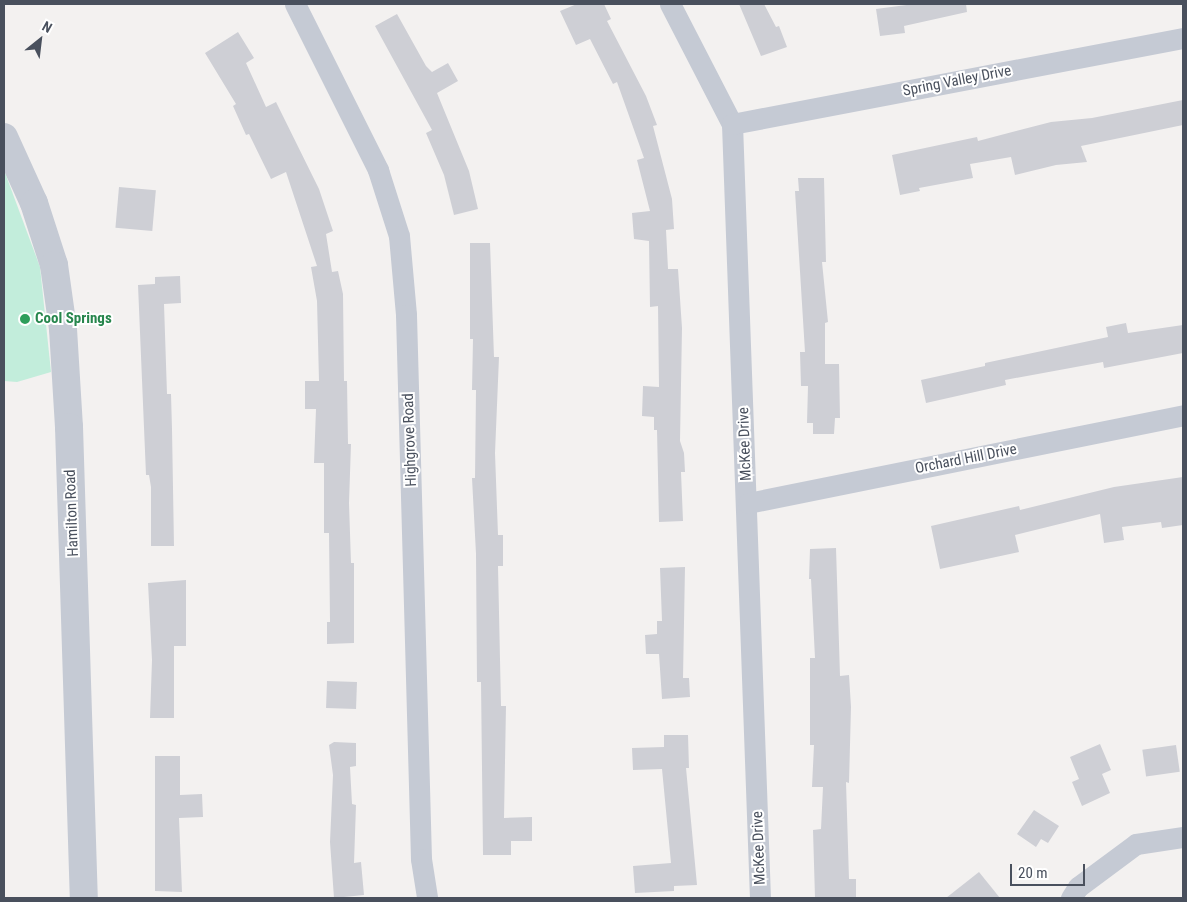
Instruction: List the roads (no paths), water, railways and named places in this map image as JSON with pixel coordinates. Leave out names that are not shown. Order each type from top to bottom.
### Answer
[{"type":"street","name":"Highgrove Road","points":[[295,4],[378,170],[399,236],[406,315],[421,859],[427,898]]},
{"type":"street","name":"McKee Drive","points":[[670,4],[732,124],[748,502],[760,898]]},
{"type":"street","name":"Spring Valley Drive","points":[[732,124],[1183,38]]},
{"type":"street","name":"Hamilton Road","points":[[4,138],[34,203],[54,265],[63,329],[70,447],[84,898]]},
{"type":"street","name":"Orchard Hill Drive","points":[[748,502],[1183,415]]},
{"type":"street","points":[[1071,898],[1078,887],[1136,844],[1183,837]]},
{"type":"place","name":"Cool Springs","points":[[25,319]]}]
